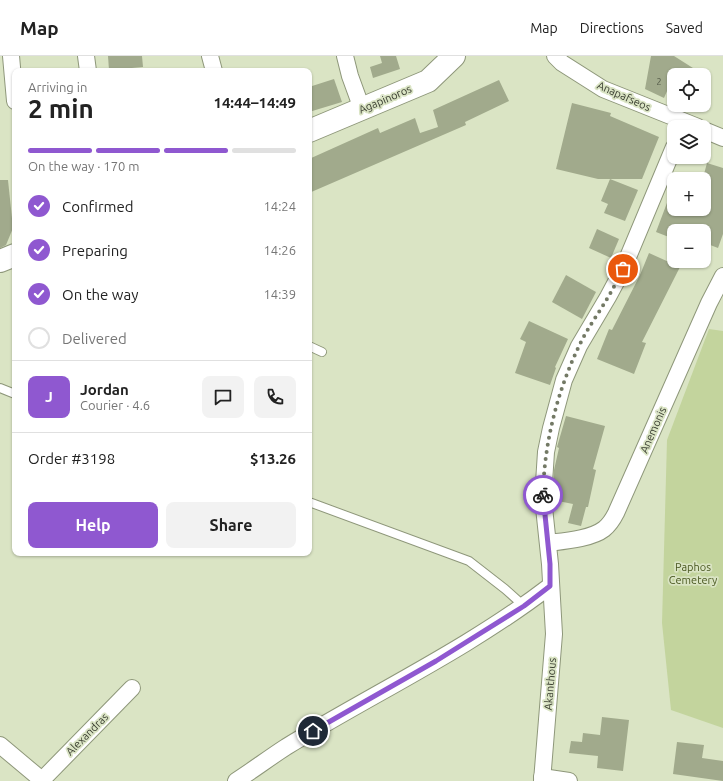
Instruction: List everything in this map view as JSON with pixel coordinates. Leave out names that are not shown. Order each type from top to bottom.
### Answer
[{"type":"main road","name":"Agapinoros","points":[[312,130],[428,81],[454,56]]},
{"type":"main road","points":[[0,261],[12,256]]},
{"type":"street","points":[[11,56],[12,68]]},
{"type":"street","points":[[86,56],[88,68]]},
{"type":"street","points":[[210,56],[213,68]]},
{"type":"street","points":[[345,56],[350,76],[362,109]]},
{"type":"street","name":"Anapafseos","points":[[555,56],[562,63],[603,89],[676,120]]},
{"type":"street","points":[[711,133],[723,138]]},
{"type":"street","name":"Akanthous","points":[[542,779],[554,634],[548,543],[543,498],[544,468],[551,428],[564,380],[579,346],[623,269],[667,164]]},
{"type":"street","name":"Anemonis","points":[[548,543],[590,536],[604,529],[610,523],[616,513],[709,302],[723,276]]},
{"type":"street","points":[[236,781],[286,747],[436,661],[524,606],[550,586]]},
{"type":"street","name":"Alexandras","points":[[42,780],[132,688]]},
{"type":"street","points":[[0,745],[42,780]]},
{"type":"street","points":[[542,779],[569,781]]},
{"type":"lane","points":[[312,347],[322,352]]},
{"type":"lane","points":[[0,388],[12,393]]},
{"type":"lane","points":[[312,503],[469,561],[524,606]]},
{"type":"green space","name":"Paphos Cemetery","points":[[709,329],[723,331],[723,728],[671,710],[662,623],[667,440]]},
{"type":"building","points":[[108,56],[142,56],[143,67],[109,68]]},
{"type":"building","points":[[380,56],[396,56],[400,69],[373,78],[370,67],[382,63]]},
{"type":"building","points":[[651,56],[674,56],[693,68],[667,68],[667,91],[664,98],[645,89]]},
{"type":"building","points":[[334,79],[342,102],[312,111],[312,86]]},
{"type":"building","points":[[499,80],[509,101],[465,122],[466,125],[312,192],[312,158],[378,128],[380,133],[415,118],[420,133],[438,127],[433,110]]},
{"type":"building","points":[[572,103],[611,113],[610,116],[659,137],[642,179],[598,179],[556,169]]},
{"type":"building","points":[[707,164],[723,168],[723,234],[718,248],[711,245],[711,224],[667,224],[667,236],[656,232],[667,203],[667,216],[711,216],[711,172],[705,172]]},
{"type":"building","points":[[610,179],[638,190],[625,221],[604,213],[608,204],[601,201]]},
{"type":"building","points":[[0,180],[8,180],[12,230],[6,245],[0,248]]},
{"type":"building","points":[[597,229],[619,239],[611,258],[589,248]]},
{"type":"building","points":[[649,253],[667,261],[667,268],[679,268],[642,342],[646,343],[634,374],[597,359],[609,329],[612,330],[640,275]]},
{"type":"building","points":[[566,275],[596,292],[582,319],[552,302]]},
{"type":"building","points":[[529,321],[568,339],[555,367],[556,368],[550,385],[515,373],[526,342],[520,339]]},
{"type":"building","points":[[566,416],[605,426],[593,469],[596,470],[588,507],[586,507],[581,526],[568,523],[573,504],[553,500],[554,470],[559,448],[557,447]]},
{"type":"building","points":[[602,717],[629,720],[623,771],[597,768],[598,756],[569,753],[571,741],[582,742],[583,733],[600,735]]},
{"type":"building","points":[[677,742],[704,745],[702,758],[723,761],[723,781],[673,774]]},
{"type":"way so far","points":[[543,495],[546,452],[564,380],[579,346],[623,269]]},
{"type":"route","points":[[313,731],[436,661],[524,606],[550,586],[550,564],[544,519],[543,495]]}]
